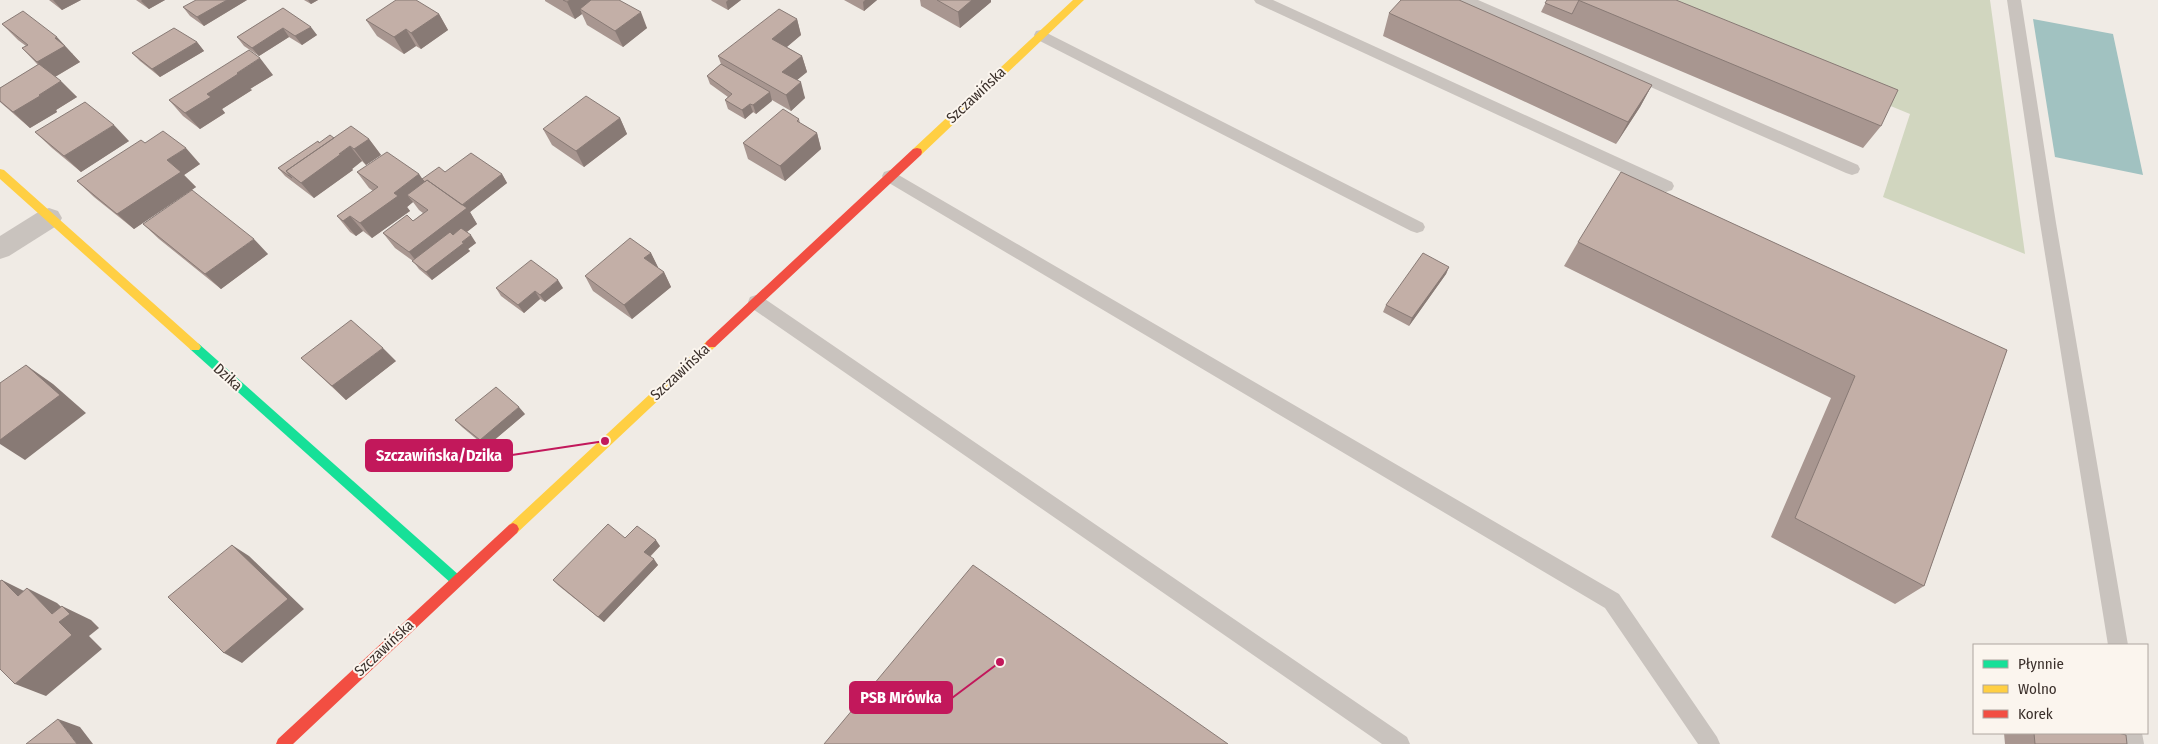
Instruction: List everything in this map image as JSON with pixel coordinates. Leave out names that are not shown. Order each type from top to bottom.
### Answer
[{"type":"street","name":"Szczawińska","points":[[283,744],[456,580],[1079,0]]},
{"type":"street","name":"Dzika","points":[[0,174],[456,580]]},
{"type":"street","points":[[0,249],[49,218]]},
{"type":"lane","points":[[1261,0],[1666,186]]},
{"type":"lane","points":[[1465,0],[1852,169]]},
{"type":"lane","points":[[2014,0],[2048,222],[2118,644]]},
{"type":"lane","points":[[1041,35],[1417,227]]},
{"type":"lane","points":[[890,176],[1612,601],[1710,744]]},
{"type":"lane","points":[[756,302],[1400,744]]},
{"type":"green space","points":[[1634,0],[1990,0],[2025,254],[1883,197],[1910,114]]},
{"type":"water","points":[[2033,19],[2113,34],[2143,175],[2055,157]]},
{"type":"building","points":[[196,0],[227,0],[197,17],[183,7]]},
{"type":"building","points":[[396,0],[416,0],[439,14],[411,33],[406,29],[394,37],[366,20]]},
{"type":"building","points":[[591,0],[619,0],[641,12],[615,31],[580,9]]},
{"type":"building","points":[[937,0],[972,0],[958,12]]},
{"type":"building","points":[[1401,0],[1459,0],[1652,85],[1628,122],[1389,13]]},
{"type":"building","points":[[1547,0],[1579,0],[1572,14],[1545,3]]},
{"type":"building","points":[[1578,0],[1676,0],[1898,90],[1881,126]]},
{"type":"building","points":[[283,8],[311,27],[295,36],[283,28],[252,48],[237,37]]},
{"type":"building","points":[[779,9],[797,19],[772,39],[802,56],[782,72],[801,82],[786,95],[718,56]]},
{"type":"building","points":[[23,11],[57,37],[55,38],[65,46],[37,62],[22,48],[28,45],[2,24]]},
{"type":"building","points":[[174,28],[197,42],[152,69],[132,53]]},
{"type":"building","points":[[249,50],[260,58],[207,94],[211,97],[185,113],[169,100]]},
{"type":"building","points":[[39,64],[61,81],[13,112],[0,101],[0,88]]},
{"type":"building","points":[[721,64],[770,92],[753,105],[750,104],[742,110],[725,100],[732,94],[707,76]]},
{"type":"building","points":[[586,96],[620,118],[576,151],[543,129]]},
{"type":"building","points":[[85,102],[114,125],[64,156],[35,132]]},
{"type":"building","points":[[783,109],[799,119],[797,121],[817,133],[780,166],[743,143]]},
{"type":"building","points":[[351,126],[369,139],[354,149],[350,146],[301,183],[286,171]]},
{"type":"building","points":[[163,131],[186,148],[167,160],[181,172],[117,214],[77,181],[141,140],[145,143]]},
{"type":"building","points":[[330,135],[334,138],[286,171],[292,178],[278,168],[318,141],[319,143]]},
{"type":"building","points":[[387,152],[419,174],[394,193],[398,196],[360,223],[350,216],[343,221],[337,216],[378,187],[357,172]]},
{"type":"building","points":[[471,153],[502,174],[462,205],[427,180],[425,182],[422,179],[439,167],[445,172]]},
{"type":"building","points":[[1621,172],[2007,350],[1924,586],[1795,518],[1855,376],[1578,242]]},
{"type":"building","points":[[427,180],[467,208],[409,252],[383,233],[407,215],[413,221],[428,210],[407,195]]},
{"type":"building","points":[[192,190],[254,239],[205,274],[143,224]]},
{"type":"building","points":[[461,228],[471,235],[462,242],[464,243],[426,272],[412,261],[450,232],[453,235]]},
{"type":"building","points":[[630,238],[651,253],[644,258],[664,272],[624,305],[585,276]]},
{"type":"building","points":[[1423,253],[1449,267],[1412,318],[1386,305]]},
{"type":"building","points":[[531,260],[558,280],[540,295],[535,291],[518,305],[496,288]]},
{"type":"building","points":[[351,320],[383,348],[332,386],[301,358]]},
{"type":"building","points":[[26,365],[60,395],[0,440],[0,383]]},
{"type":"building","points":[[496,387],[519,407],[480,440],[455,420]]},
{"type":"building","points":[[608,524],[625,538],[637,526],[656,540],[644,552],[654,559],[598,617],[553,580]]},
{"type":"building","points":[[232,545],[288,599],[224,653],[168,597]]},
{"type":"building","points":[[973,565],[1228,744],[824,744]]},
{"type":"building","points":[[2,580],[18,596],[27,588],[52,614],[62,606],[70,614],[59,622],[72,635],[15,684],[0,669],[0,581]]},
{"type":"building","points":[[58,719],[77,744],[26,744]]},
{"type":"building","points":[[2034,734],[2122,734],[2126,735],[2127,744],[2035,744]]},
{"type":"traffic: fast","points":[[195,347],[456,580]]},
{"type":"traffic: slow","points":[[917,152],[1079,0]]},
{"type":"traffic: slow","points":[[0,173],[195,347]]},
{"type":"traffic: slow","points":[[513,529],[711,344]]},
{"type":"traffic: jam","points":[[711,344],[917,152]]},
{"type":"traffic: jam","points":[[283,744],[513,529]]},
{"type":"place","name":"Szczawińska/Dzika","points":[[605,441]]},
{"type":"place","name":"PSB Mrówka","points":[[1000,662]]}]
